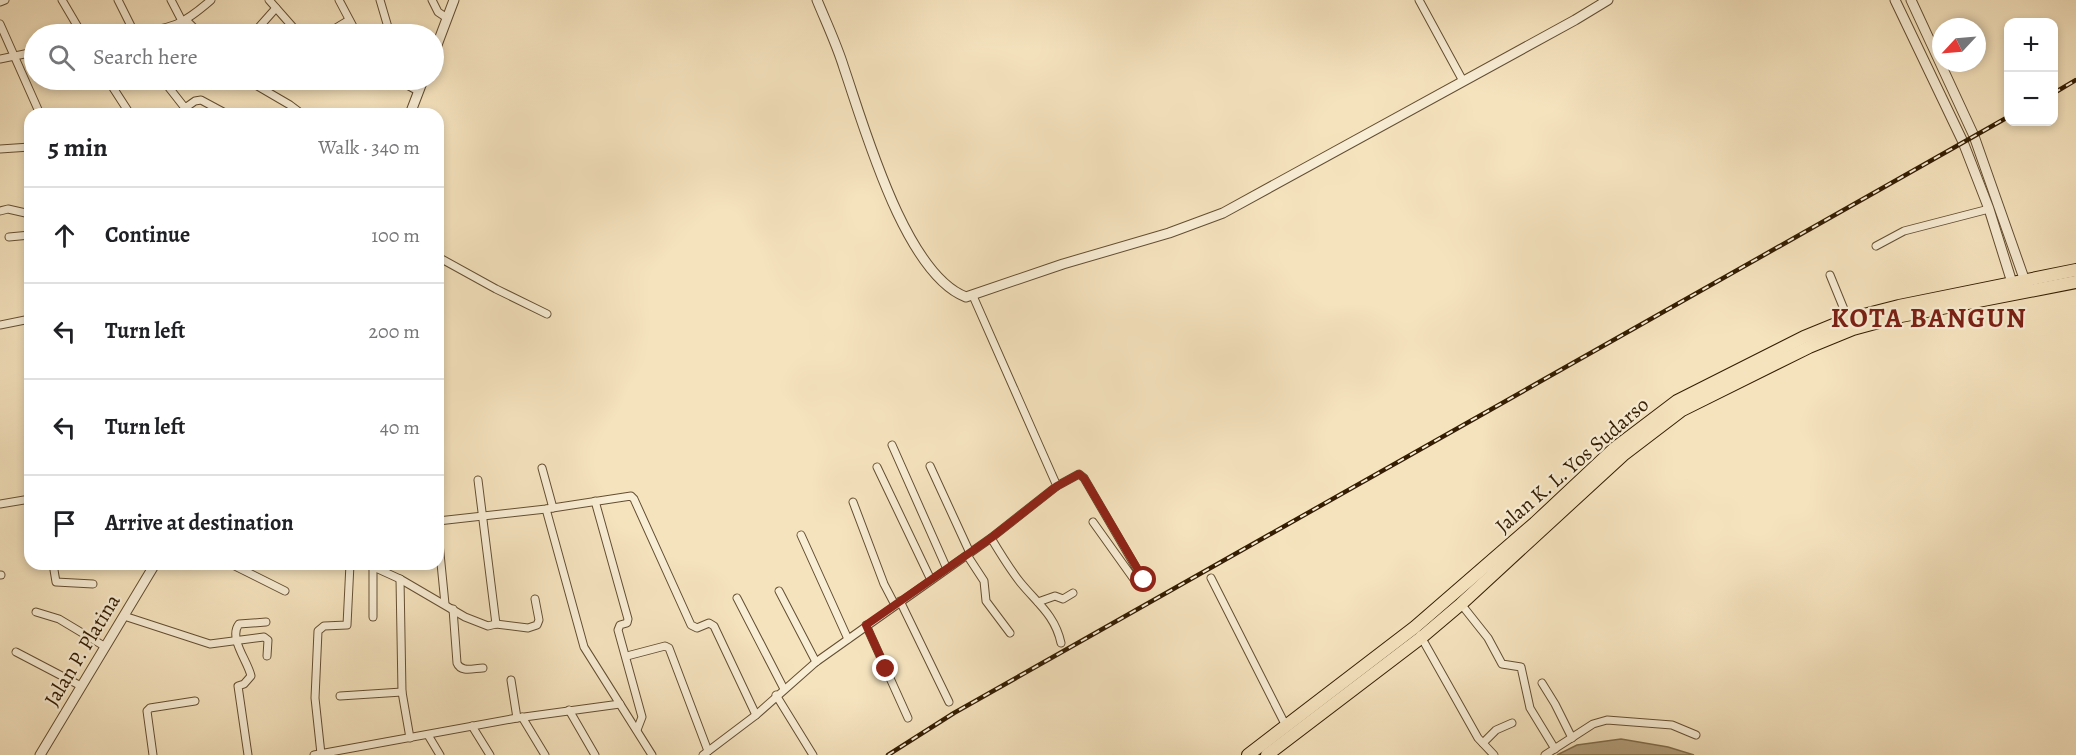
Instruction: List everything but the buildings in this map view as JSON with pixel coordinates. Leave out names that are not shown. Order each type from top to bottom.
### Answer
[{"type":"highway","name":"Jalan K. L. Yos Sudarso","points":[[1248,755],[1461,604],[1623,455],[1682,410],[1809,346],[1852,329],[2020,288],[2076,270]]},
{"type":"highway","name":"Jalan K. L. Yos Sudarso","points":[[1267,755],[1419,632],[1616,448],[1669,407],[1789,344],[1848,319],[1899,306],[2076,282]]},
{"type":"street","points":[[0,2],[5,0]]},
{"type":"street","points":[[62,0],[76,24]]},
{"type":"street","points":[[118,0],[129,24]]},
{"type":"street","points":[[171,0],[187,24]]},
{"type":"street","points":[[179,24],[211,0]]},
{"type":"street","points":[[269,0],[290,24]]},
{"type":"street","points":[[339,0],[351,24]]},
{"type":"street","points":[[380,0],[387,24]]},
{"type":"street","points":[[432,0],[438,12],[447,18]]},
{"type":"street","points":[[444,26],[454,0]]},
{"type":"street","points":[[817,0],[844,66],[871,148],[906,226],[938,278],[966,297],[1063,264],[1169,233],[1222,213],[1608,0]]},
{"type":"street","points":[[1419,0],[1463,81]]},
{"type":"street","points":[[1895,0],[1964,142],[2020,288]]},
{"type":"street","points":[[1911,0],[1974,136],[2020,288]]},
{"type":"street","points":[[262,24],[276,8]]},
{"type":"street","points":[[342,24],[349,20]]},
{"type":"street","points":[[0,24],[24,78]]},
{"type":"street","points":[[0,59],[24,54]]},
{"type":"street","points":[[29,90],[37,108]]},
{"type":"street","points":[[114,90],[126,108]]},
{"type":"street","points":[[170,90],[185,108],[201,100],[215,108]]},
{"type":"street","points":[[264,90],[294,108]]},
{"type":"street","points":[[412,108],[418,91]]},
{"type":"street","points":[[0,149],[24,147]]},
{"type":"street","points":[[0,212],[8,209],[24,213]]},
{"type":"street","points":[[1876,246],[1904,231],[1989,209]]},
{"type":"street","points":[[9,237],[24,236]]},
{"type":"street","points":[[444,260],[547,314]]},
{"type":"street","points":[[1830,275],[1848,319]]},
{"type":"street","points":[[973,296],[1057,486]]},
{"type":"street","points":[[0,325],[24,320]]},
{"type":"street","points":[[892,444],[947,569]]},
{"type":"street","points":[[930,466],[969,554],[984,581],[986,601],[1010,633]]},
{"type":"street","points":[[877,467],[931,580]]},
{"type":"street","points":[[542,468],[584,647],[652,755]]},
{"type":"street","points":[[627,656],[666,646],[669,648],[709,752],[756,715],[816,662],[969,554],[1057,486],[1075,475],[1079,474],[1084,478],[1144,581],[1138,585],[1093,522]]},
{"type":"street","points":[[478,480],[496,624]]},
{"type":"street","points":[[444,520],[550,509],[631,496],[691,626],[697,628],[710,623],[714,626],[756,715]]},
{"type":"street","points":[[0,504],[24,500]]},
{"type":"street","points":[[596,501],[628,619],[627,623],[620,625],[618,630],[642,717],[637,730]]},
{"type":"street","points":[[852,502],[884,584],[897,603],[949,702]]},
{"type":"street","points":[[801,535],[848,639]]},
{"type":"street","points":[[991,538],[1018,580],[1053,619],[1058,628],[1061,643]]},
{"type":"street","points":[[54,570],[56,582],[93,584]]},
{"type":"street","name":"Jalan P. Platina","points":[[40,755],[151,570]]},
{"type":"street","points":[[243,570],[285,591]]},
{"type":"street","points":[[350,570],[347,625],[324,626],[318,631],[315,698],[317,754],[520,718],[620,704]]},
{"type":"street","points":[[369,570],[373,617]]},
{"type":"street","points":[[380,570],[488,626],[496,624],[528,628],[537,625],[539,620],[535,599]]},
{"type":"street","points":[[442,570],[445,604]]},
{"type":"street","points":[[1211,578],[1286,726]]},
{"type":"street","points":[[400,579],[402,692],[410,738]]},
{"type":"street","points":[[779,591],[816,662]]},
{"type":"street","points":[[1038,602],[1055,596],[1063,599],[1073,593]]},
{"type":"street","points":[[737,598],[784,689]]},
{"type":"street","points":[[1461,604],[1488,638],[1502,664],[1521,667],[1530,708],[1555,749]]},
{"type":"street","points":[[453,609],[457,663],[462,669],[483,668]]},
{"type":"street","points":[[36,612],[59,619],[104,646]]},
{"type":"street","points":[[124,616],[210,644],[264,637],[268,640],[267,656]]},
{"type":"street","points":[[248,755],[238,686],[244,684],[251,676],[237,642],[236,629],[239,624],[266,622]]},
{"type":"street","points":[[866,625],[908,718]]},
{"type":"street","points":[[1419,632],[1433,661],[1483,743],[1494,755]]},
{"type":"street","points":[[16,652],[81,686]]},
{"type":"street","points":[[511,680],[520,718],[545,755]]},
{"type":"street","points":[[1542,683],[1572,738]]},
{"type":"street","points":[[340,696],[402,692]]},
{"type":"street","points":[[776,695],[813,755]]},
{"type":"street","points":[[153,755],[147,711],[150,708],[195,700]]},
{"type":"street","points":[[569,710],[596,755]]},
{"type":"street","points":[[1545,755],[1593,724],[1607,720],[1672,725],[1696,735]]},
{"type":"street","points":[[1483,743],[1496,730],[1512,723]]},
{"type":"street","points":[[472,726],[490,755]]},
{"type":"street","points":[[428,735],[440,755]]},
{"type":"shaded area","points":[[1621,739],[1668,747],[1694,755],[1557,755],[1577,745]]},
{"type":"railway","points":[[2058,91],[2076,80]]},
{"type":"railway","points":[[888,755],[954,713],[2004,119]]},
{"type":"district","name":"KOTA BANGUN","points":[[1929,318]]},
{"type":"route","points":[[886,669],[866,625],[991,538],[1057,486],[1075,475],[1079,474],[1084,478],[1144,580]]}]
